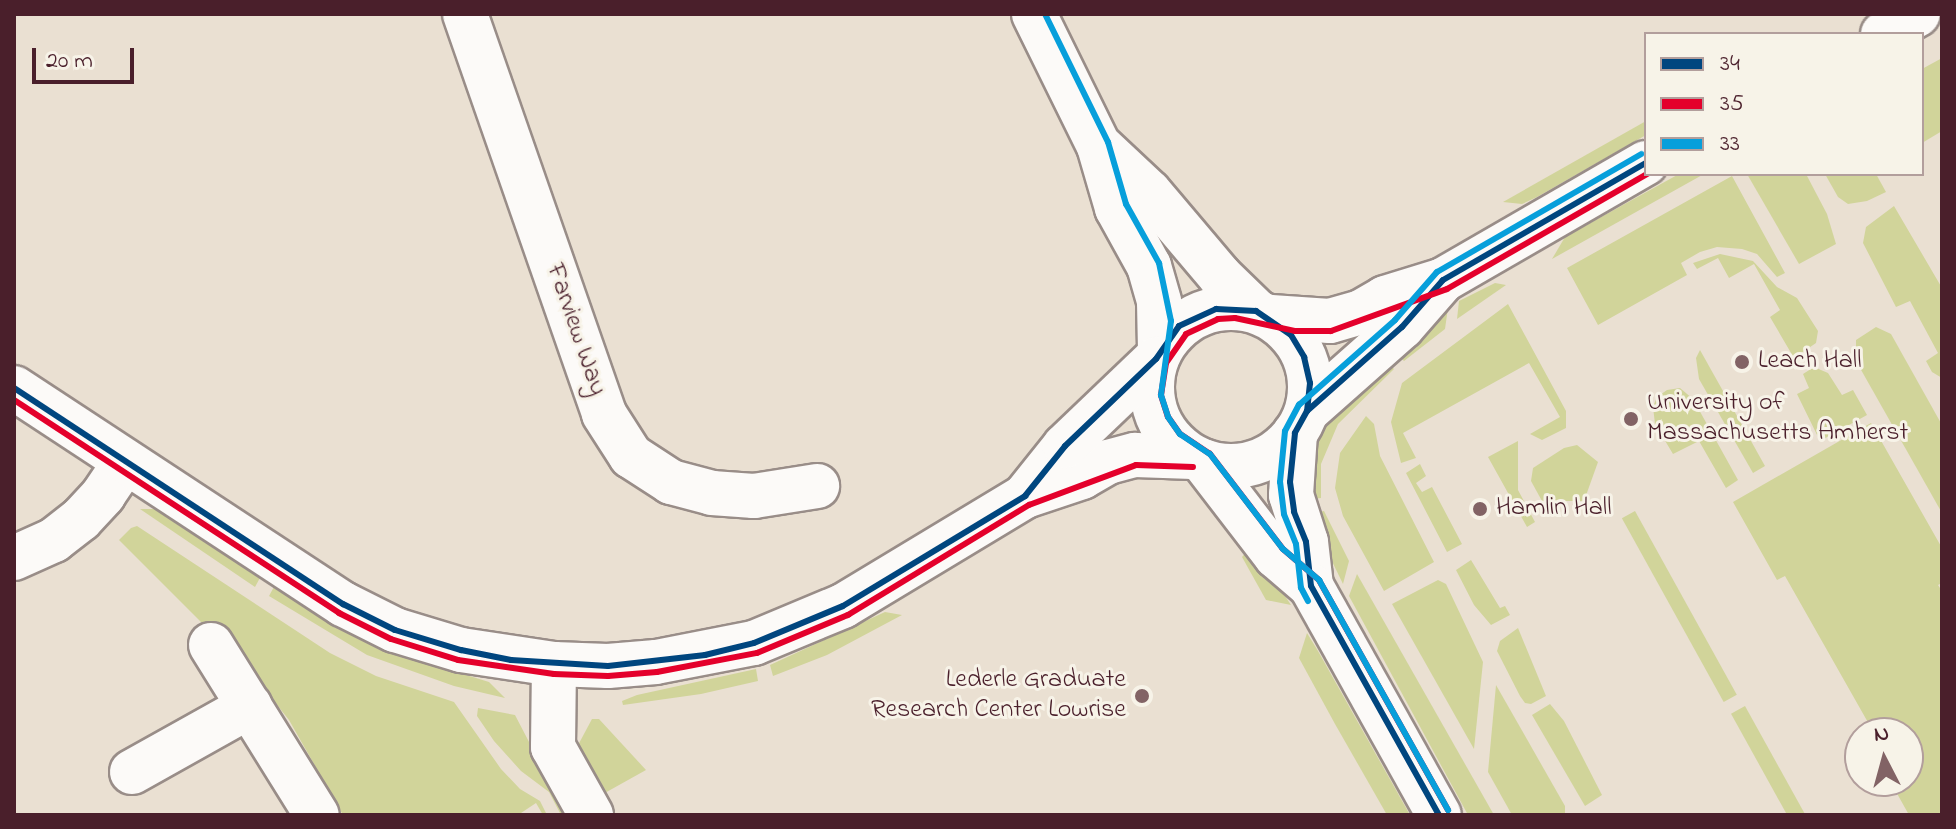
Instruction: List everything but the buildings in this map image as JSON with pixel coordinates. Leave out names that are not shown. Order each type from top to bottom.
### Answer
[{"type":"main road","name":"Farview Way","points":[[465,14],[604,414],[631,456],[671,482],[712,493],[754,496],[817,486]]},
{"type":"main road","points":[[1034,14],[1099,146],[1117,208],[1149,266],[1159,302],[1158,354],[1151,396],[1159,421],[1173,441],[1198,459],[1276,556],[1311,586],[1439,815]]},
{"type":"main road","points":[[1886,32],[1918,14]]},
{"type":"main road","points":[[1099,146],[1149,192],[1220,276],[1291,335],[1304,357],[1310,383],[1291,495],[1306,542],[1311,586]]},
{"type":"main road","points":[[1025,496],[1065,446],[1158,354],[1179,326],[1196,315],[1216,309],[1330,321],[1361,312],[1385,298],[1443,280],[1644,164]]},
{"type":"main road","points":[[14,388],[343,604],[395,630],[461,650],[554,664],[608,666],[656,662],[754,643],[843,606],[1025,496],[1082,477],[1108,462],[1135,455],[1198,459],[1224,466],[1246,465],[1266,458],[1402,327],[1443,280]]},
{"type":"main road","points":[[14,558],[54,540],[81,519],[103,495],[125,462]]},
{"type":"main road","points":[[211,645],[317,815]]},
{"type":"main road","points":[[554,664],[553,747],[591,815]]},
{"type":"main road","points":[[132,772],[250,706]]},
{"type":"green space","points":[[1942,58],[1942,131],[1924,142],[1924,68]]},
{"type":"green space","points":[[1644,122],[1644,136],[1537,197],[1522,204],[1503,202]]},
{"type":"green space","points":[[1675,176],[1700,176],[1552,259],[1565,237]]},
{"type":"green space","points":[[1732,176],[1785,273],[1777,277],[1757,254],[1717,247],[1681,263],[1687,275],[1598,325],[1567,268]]},
{"type":"green space","points":[[1748,176],[1807,176],[1827,214],[1836,244],[1799,264]]},
{"type":"green space","points":[[1826,176],[1877,176],[1886,192],[1867,201],[1848,204],[1838,197]]},
{"type":"green space","points":[[1894,206],[1942,288],[1942,378],[1932,372],[1926,361],[1938,353],[1910,301],[1896,307],[1863,243],[1866,227]]},
{"type":"green space","points":[[1720,254],[1753,261],[1777,287],[1797,298],[1818,331],[1816,343],[1794,358],[1770,317],[1780,310],[1754,264],[1729,278],[1718,258],[1697,269],[1693,263]]},
{"type":"green space","points":[[1495,283],[1506,285],[1457,319],[1459,301]]},
{"type":"green space","points":[[1508,304],[1566,411],[1566,428],[1542,440],[1530,434],[1560,417],[1529,363],[1403,433],[1416,458],[1401,463],[1391,422],[1402,383]]},
{"type":"green space","points":[[1448,308],[1445,329],[1404,361],[1394,351]]},
{"type":"green space","points":[[1876,327],[1891,334],[1942,425],[1942,513],[1856,361],[1856,340]]},
{"type":"green space","points":[[1700,350],[1765,466],[1753,473],[1699,379],[1696,358]]},
{"type":"green space","points":[[1384,359],[1394,369],[1338,424],[1321,464],[1321,498],[1306,500],[1311,444],[1319,427]]},
{"type":"green space","points":[[1814,367],[1828,373],[1842,395],[1853,390],[1867,415],[1820,441],[1797,394],[1809,388],[1803,374]]},
{"type":"green space","points":[[1680,388],[1693,399],[1738,480],[1726,488],[1699,441],[1673,454],[1655,424],[1653,407],[1657,397],[1667,390]]},
{"type":"green space","points":[[1366,416],[1374,424],[1380,456],[1434,562],[1384,591],[1343,516],[1335,488],[1340,453]]},
{"type":"green space","points":[[1871,423],[1942,548],[1942,583],[1938,585],[1942,591],[1942,815],[1909,815],[1899,797],[1924,797],[1924,717],[1865,717],[1785,576],[1777,580],[1733,502]]},
{"type":"green space","points":[[1518,441],[1518,490],[1535,522],[1527,527],[1488,457]]},
{"type":"green space","points":[[1577,445],[1598,462],[1584,501],[1542,501],[1531,481],[1533,468],[1564,448]]},
{"type":"green space","points":[[1420,464],[1426,476],[1416,483],[1422,492],[1432,487],[1462,544],[1447,552],[1406,473]]},
{"type":"green space","points":[[140,509],[155,509],[174,518],[261,576],[255,587]]},
{"type":"green space","points":[[1324,511],[1349,561],[1343,584],[1309,514]]},
{"type":"green space","points":[[1635,511],[1737,695],[1724,702],[1622,518]]},
{"type":"green space","points":[[137,526],[330,653],[376,676],[454,702],[501,769],[520,789],[540,801],[547,815],[543,815],[536,803],[518,815],[343,815],[289,720],[251,672],[119,540]]},
{"type":"green space","points":[[1250,548],[1291,605],[1266,600],[1242,557]]},
{"type":"green space","points":[[1471,560],[1500,608],[1505,606],[1510,615],[1491,625],[1474,605],[1456,570]]},
{"type":"green space","points":[[1357,574],[1494,815],[1468,815],[1349,596]]},
{"type":"green space","points":[[1438,580],[1446,584],[1483,662],[1474,749],[1392,604]]},
{"type":"green space","points":[[275,585],[385,650],[489,682],[505,698],[454,686],[367,655],[269,596]]},
{"type":"green space","points":[[885,612],[902,615],[827,655],[773,676],[770,665]]},
{"type":"green space","points":[[1518,628],[1546,696],[1531,704],[1525,703],[1520,696],[1497,651],[1500,641]]},
{"type":"green space","points":[[1307,633],[1410,815],[1387,815],[1335,724],[1299,658]]},
{"type":"green space","points":[[756,669],[758,681],[701,694],[623,705],[622,701],[637,695]]},
{"type":"green space","points":[[1496,685],[1565,806],[1565,815],[1512,815],[1488,772]]},
{"type":"green space","points":[[1550,704],[1564,721],[1602,795],[1585,806],[1532,715]]},
{"type":"green space","points":[[1745,706],[1805,815],[1787,815],[1731,714]]},
{"type":"green space","points":[[478,708],[515,715],[566,813],[561,815],[549,792],[521,771],[494,741],[477,716]]},
{"type":"green space","points":[[592,719],[599,719],[646,770],[594,799],[577,747]]},
{"type":"transit line","name":"33","points":[[1045,14],[1108,142],[1126,204],[1159,263],[1171,321],[1161,395],[1168,417],[1180,434],[1210,454],[1283,549],[1319,580],[1448,810]]},
{"type":"transit line","name":"33","points":[[1308,601],[1301,588],[1296,544],[1284,514],[1280,482],[1285,431],[1299,405],[1395,320],[1437,272],[1641,154]]},
{"type":"transit line","name":"34","points":[[1307,411],[1402,327],[1443,280],[1644,164]]},
{"type":"transit line","name":"35","points":[[1448,810],[1319,580],[1283,549],[1210,454],[1180,434],[1168,417],[1161,395],[1166,363],[1186,334],[1218,319],[1235,318],[1295,331],[1331,331],[1447,289],[1644,176]]},
{"type":"transit line","name":"34","points":[[14,388],[343,604],[395,630],[461,650],[511,660],[608,666],[705,655],[754,643],[843,606],[1025,496],[1065,446],[1156,359],[1179,326],[1216,309],[1256,311],[1291,335],[1304,357],[1310,383],[1307,411],[1295,433],[1290,482],[1294,512],[1306,542],[1311,586],[1439,815]]},
{"type":"transit line","name":"35","points":[[14,400],[339,613],[391,639],[458,660],[554,674],[608,676],[657,672],[757,653],[848,615],[1029,505],[1136,465],[1193,467]]},
{"type":"place","name":"Leach Hall","points":[[1742,362]]},
{"type":"place","name":"University of Massachusetts Amherst","points":[[1631,419]]},
{"type":"place","name":"Hamlin Hall","points":[[1480,509]]},
{"type":"place","name":"Lederle Graduate Research Center Lowrise","points":[[1142,696]]}]
